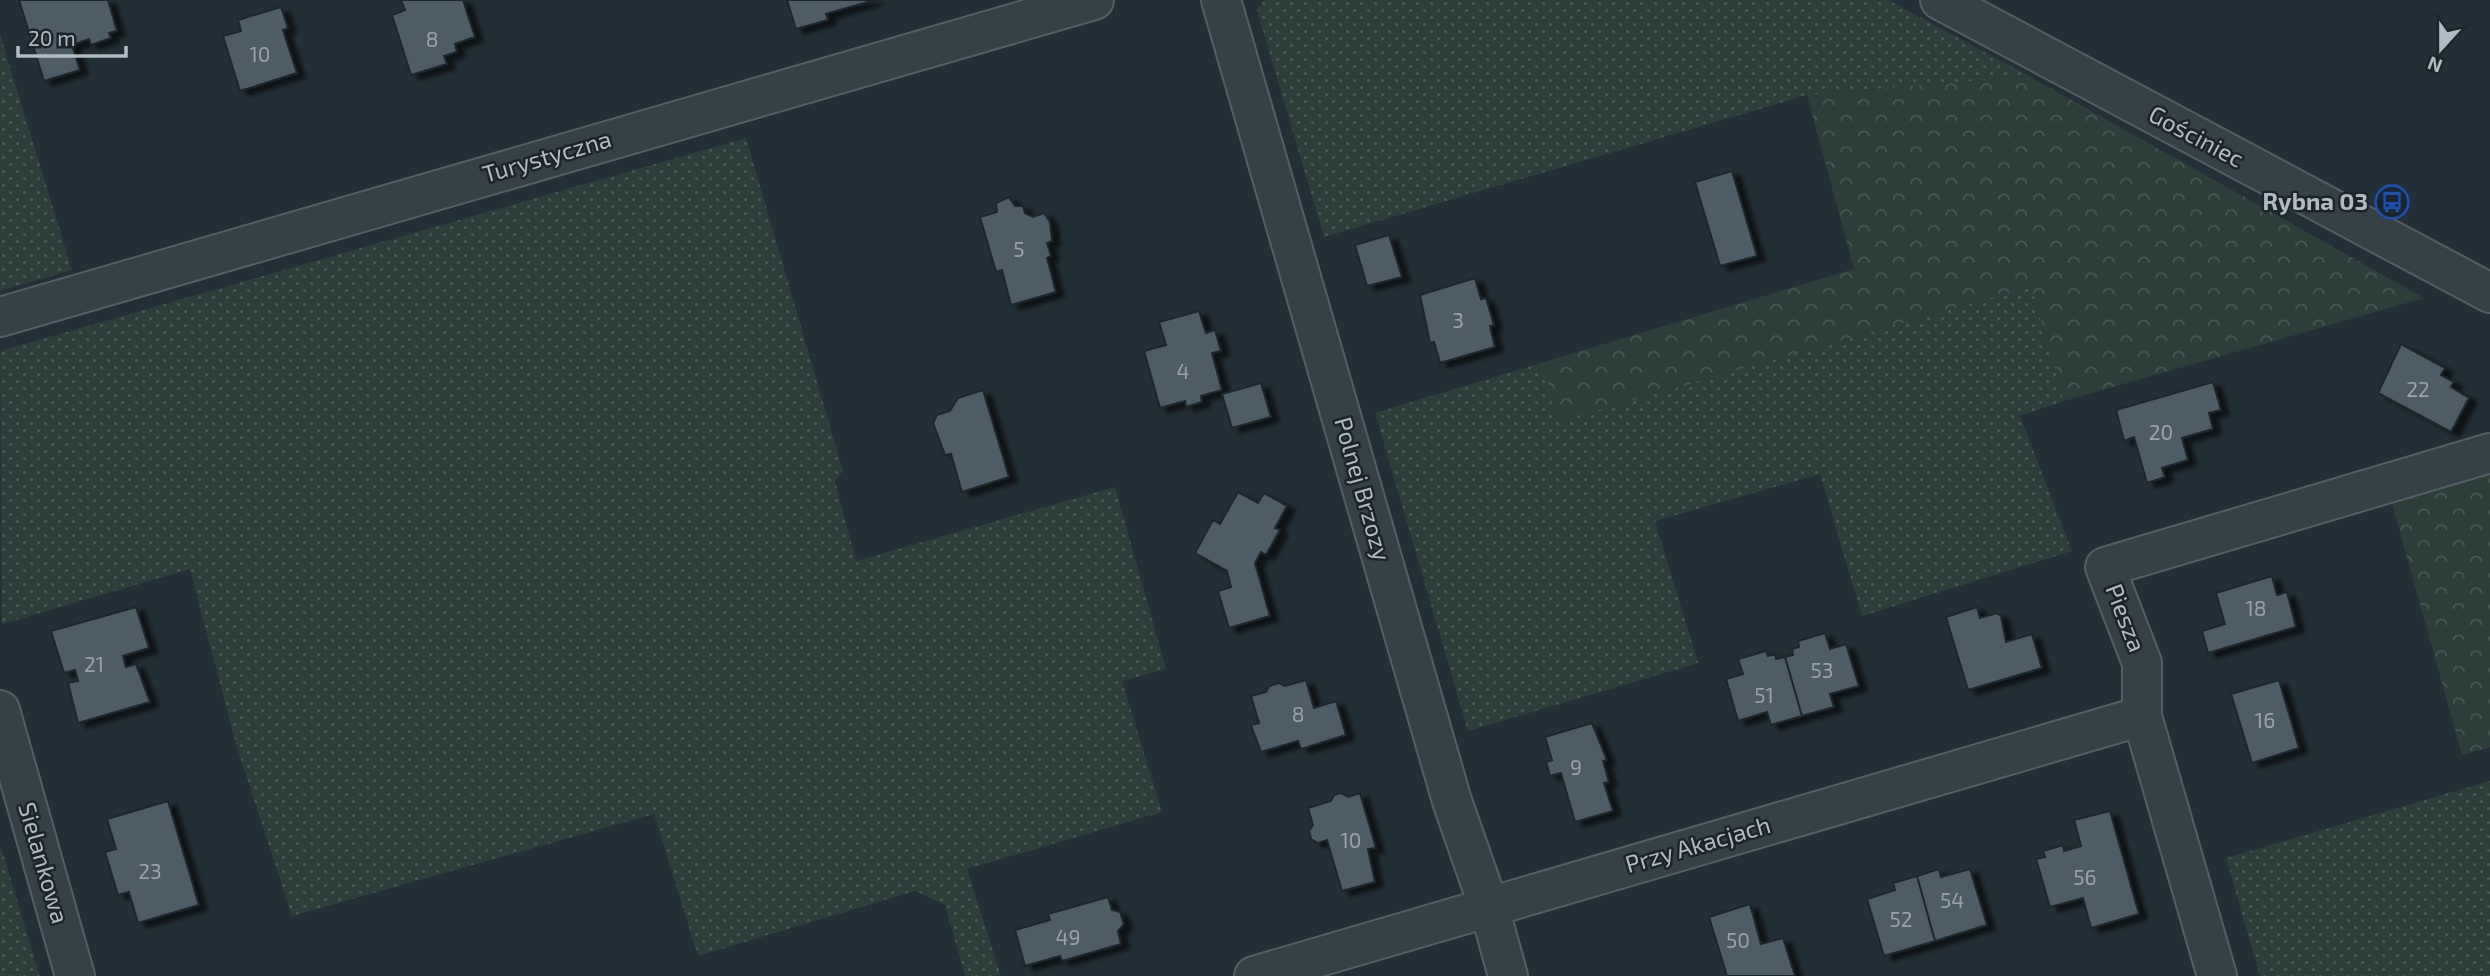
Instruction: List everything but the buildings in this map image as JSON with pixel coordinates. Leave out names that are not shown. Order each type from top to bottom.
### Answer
[{"type":"street","name":"Turystyczna","points":[[0,317],[1094,0]]},
{"type":"street","name":"Polnej Brzozy","points":[[1221,0],[1452,802],[1489,907],[1508,976]]},
{"type":"street","name":"Gościniec","points":[[1940,0],[2490,293]]},
{"type":"street","name":"Piesza","points":[[2217,976],[2142,716],[2142,663],[2105,567],[2490,453]]},
{"type":"street","name":"Sielankowa","points":[[0,710],[75,976]]},
{"type":"street","name":"Przy Akacjach","points":[[1254,976],[2142,716]]},
{"type":"green space","points":[[1264,0],[1888,0],[2029,76],[1807,95],[1324,237],[1257,10]]},
{"type":"green space","points":[[0,34],[72,270],[0,291]]},
{"type":"green space","points":[[2029,76],[2424,298],[2064,401],[2031,286],[1560,421],[1541,363],[1854,269],[1807,95]]},
{"type":"green space","points":[[746,138],[843,471],[835,481],[856,561],[1115,487],[1166,669],[1122,681],[1162,812],[967,869],[1001,976],[965,976],[945,905],[915,891],[698,956],[654,814],[292,916],[236,744],[190,569],[2,624],[0,351]]},
{"type":"green space","points":[[2032,286],[2064,401],[2020,416],[2072,551],[1862,616],[1820,474],[1655,521],[1698,663],[1468,731],[1375,413],[1541,363],[1560,420]]},
{"type":"green space","points":[[2490,471],[2490,747],[2462,755],[2391,500]]},
{"type":"green space","points":[[2490,781],[2490,976],[2260,976],[2226,858]]},
{"type":"green space","points":[[0,844],[40,976],[0,976]]},
{"type":"place","name":"Rybna 03","points":[[2392,202]]}]
